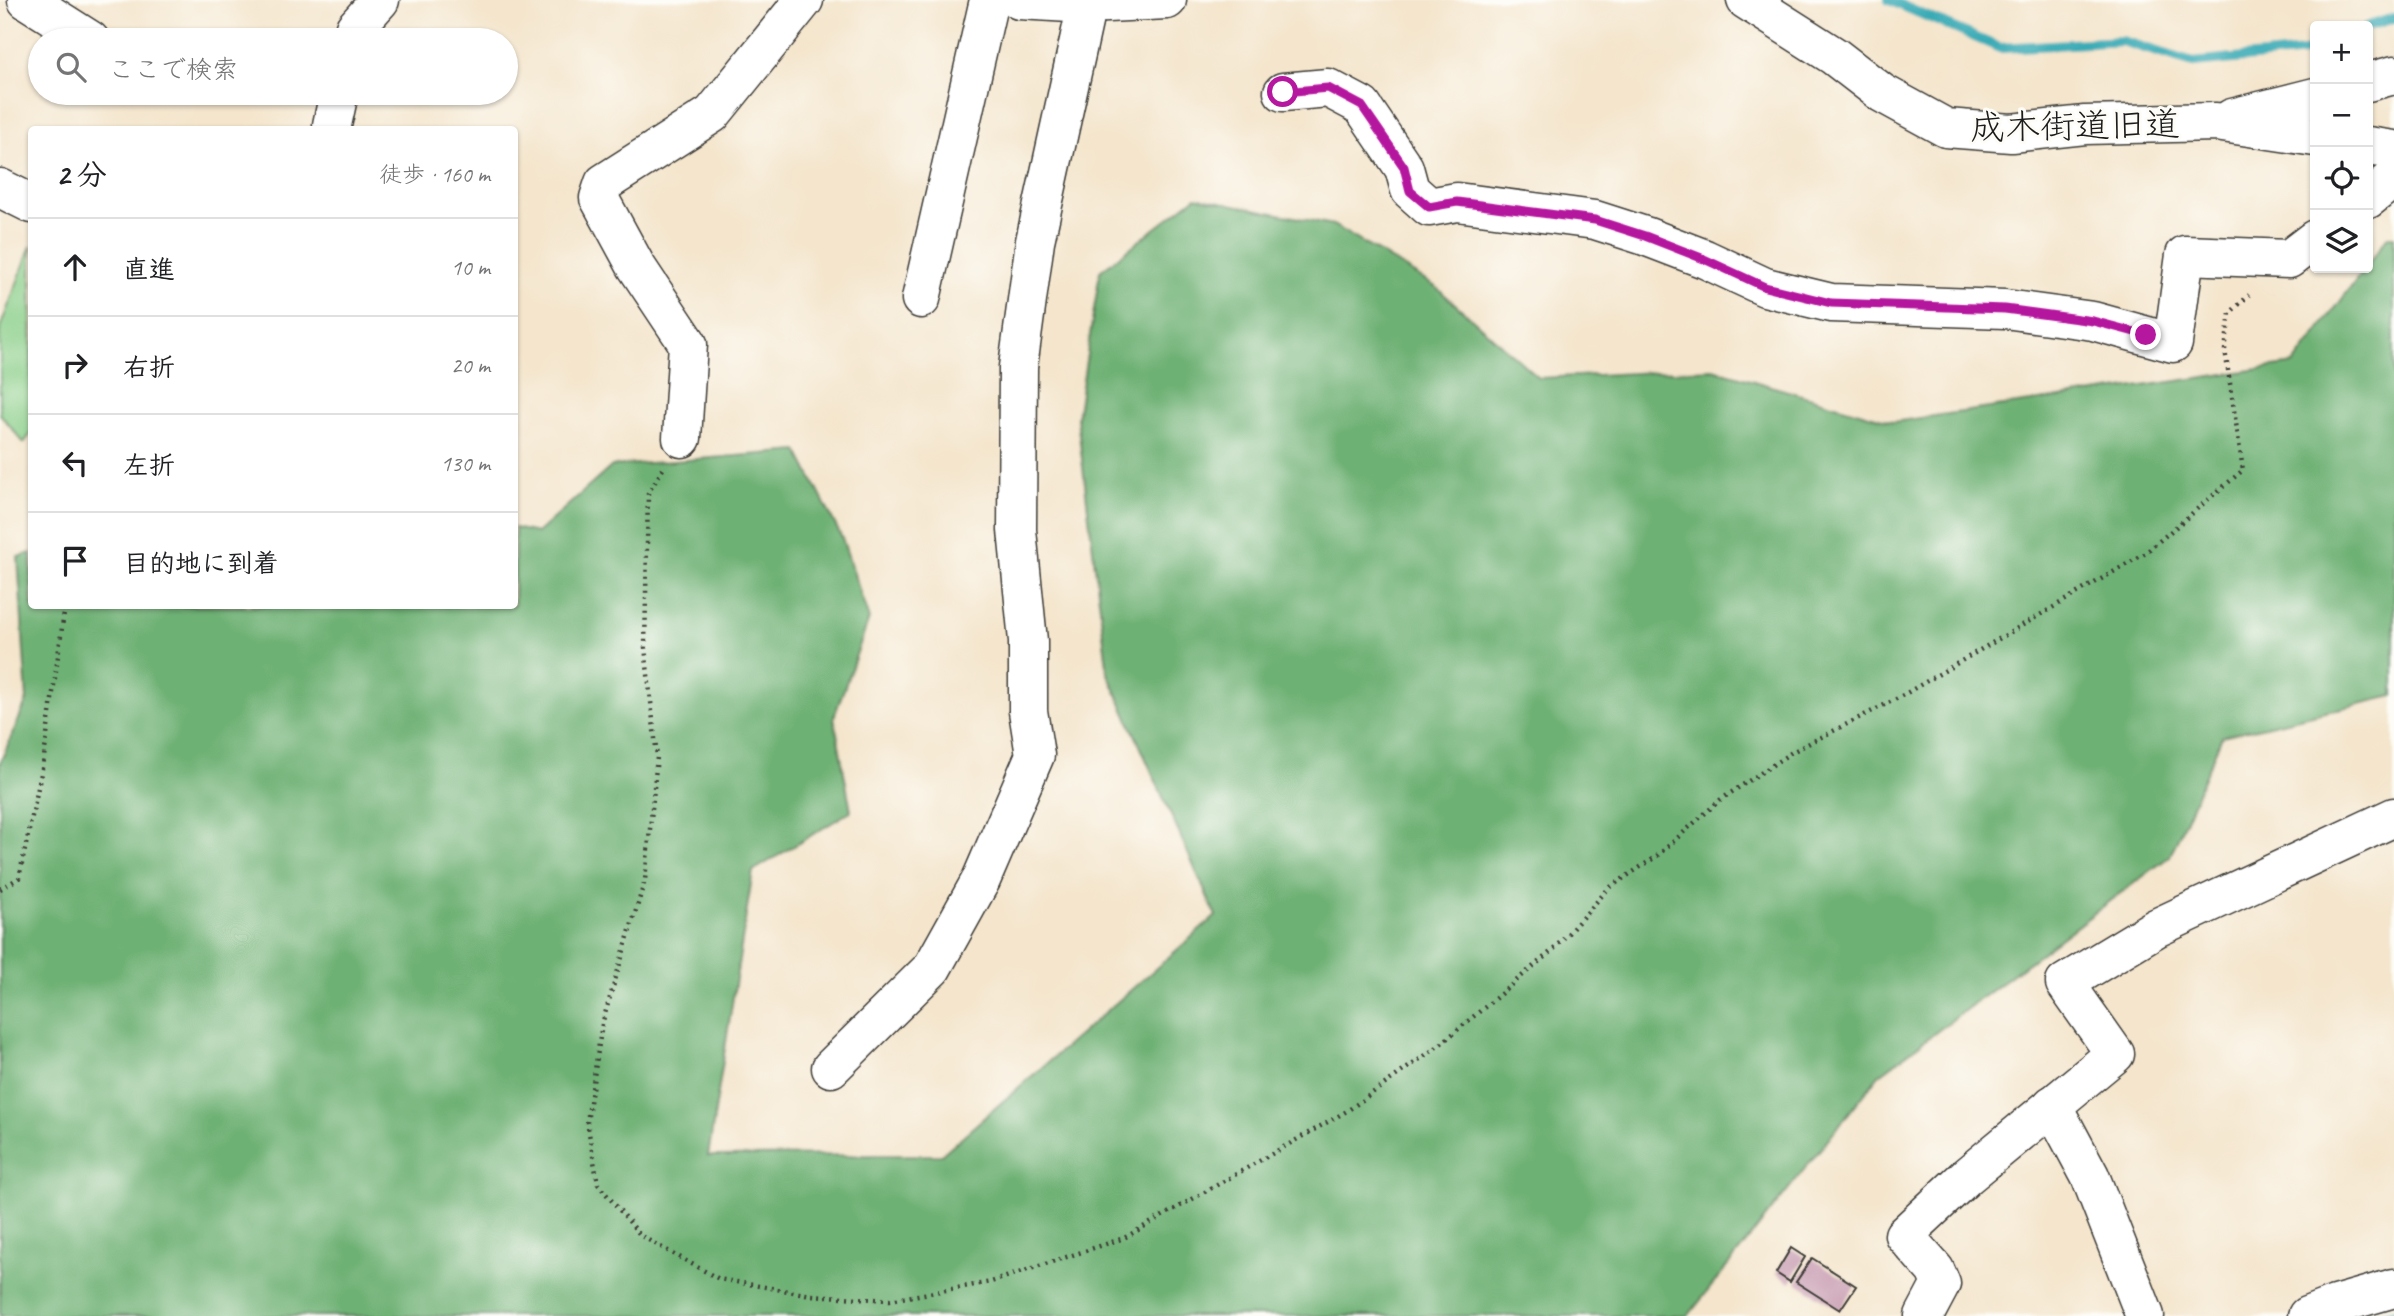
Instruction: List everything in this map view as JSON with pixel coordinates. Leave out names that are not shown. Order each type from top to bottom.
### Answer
[{"type":"street","points":[[27,0],[71,28]]},
{"type":"street","points":[[355,28],[380,0]]},
{"type":"street","points":[[682,438],[688,344],[636,266],[599,198],[604,184],[712,114],[804,0]]},
{"type":"street","points":[[921,299],[989,0]]},
{"type":"street","points":[[1019,0],[1087,4],[1167,0]]},
{"type":"street","name":"成木街道旧道","points":[[1746,0],[1834,56],[1882,93],[1946,128],[2011,133],[2085,125],[2216,122],[2310,136]]},
{"type":"street","points":[[831,1068],[932,968],[981,880],[1035,755],[1028,711],[1028,641],[1017,530],[1018,367],[1035,241],[1087,4]]},
{"type":"street","points":[[2373,81],[2394,75]]},
{"type":"street","points":[[1283,92],[1328,88],[1362,106],[1404,167],[1410,191],[1429,207],[1457,202],[1595,220],[1704,259],[1765,287],[1831,303],[2005,309],[2093,321],[2174,343],[2185,255],[2302,249]]},
{"type":"street","points":[[2216,122],[2310,98]]},
{"type":"street","points":[[2373,147],[2394,150]]},
{"type":"street","points":[[2373,195],[2394,178]]},
{"type":"street","points":[[0,188],[28,202]]},
{"type":"street","points":[[1924,1316],[1941,1283],[1935,1270],[1904,1235],[1967,1176],[2115,1054],[2065,983],[2156,928],[2394,817]]},
{"type":"street","points":[[2052,1105],[2090,1176],[2145,1316]]},
{"type":"street","points":[[2307,1316],[2394,1288]]},
{"type":"path","points":[[682,438],[648,493],[645,647],[657,757],[645,880],[602,1024],[587,1122],[598,1184],[641,1237],[719,1279],[811,1295],[890,1300],[991,1282],[1124,1238],[1347,1111],[1437,1047],[1553,950],[1609,888],[1657,856],[1720,800],[1792,752],[1898,698],[2144,554],[2243,470],[2225,350],[2230,313],[2302,249]]},
{"type":"path","points":[[0,889],[19,878],[43,764],[65,609]]},
{"type":"green space","points":[[1196,197],[1333,225],[1436,287],[1539,378],[1713,369],[1893,422],[2294,364],[2361,273],[2373,273],[2373,257],[2388,236],[2394,236],[2394,696],[2222,736],[2170,856],[1879,1075],[1688,1316],[0,1316],[0,763],[27,700],[18,557],[28,554],[28,609],[518,609],[518,529],[537,533],[612,466],[798,451],[842,538],[869,619],[834,717],[851,811],[753,871],[708,1156],[941,1155],[1216,916],[1108,674],[1077,418],[1100,271]]},
{"type":"green space","points":[[28,254],[28,438],[24,443],[0,414],[0,328]]},
{"type":"building","points":[[1791,1248],[1805,1257],[1790,1282],[1776,1273]]},
{"type":"building","points":[[1812,1258],[1856,1286],[1840,1310],[1796,1282]]},
{"type":"waterway","points":[[1889,0],[2000,48],[2122,41],[2193,63],[2310,50]]},
{"type":"waterway","points":[[2373,24],[2394,18]]},
{"type":"waterway","points":[[2384,1316],[2394,1313]]},
{"type":"route","points":[[1283,92],[1328,88],[1362,106],[1404,167],[1410,191],[1429,207],[1457,202],[1595,220],[1704,259],[1765,287],[1831,303],[2005,309],[2093,321],[2146,335]]}]
